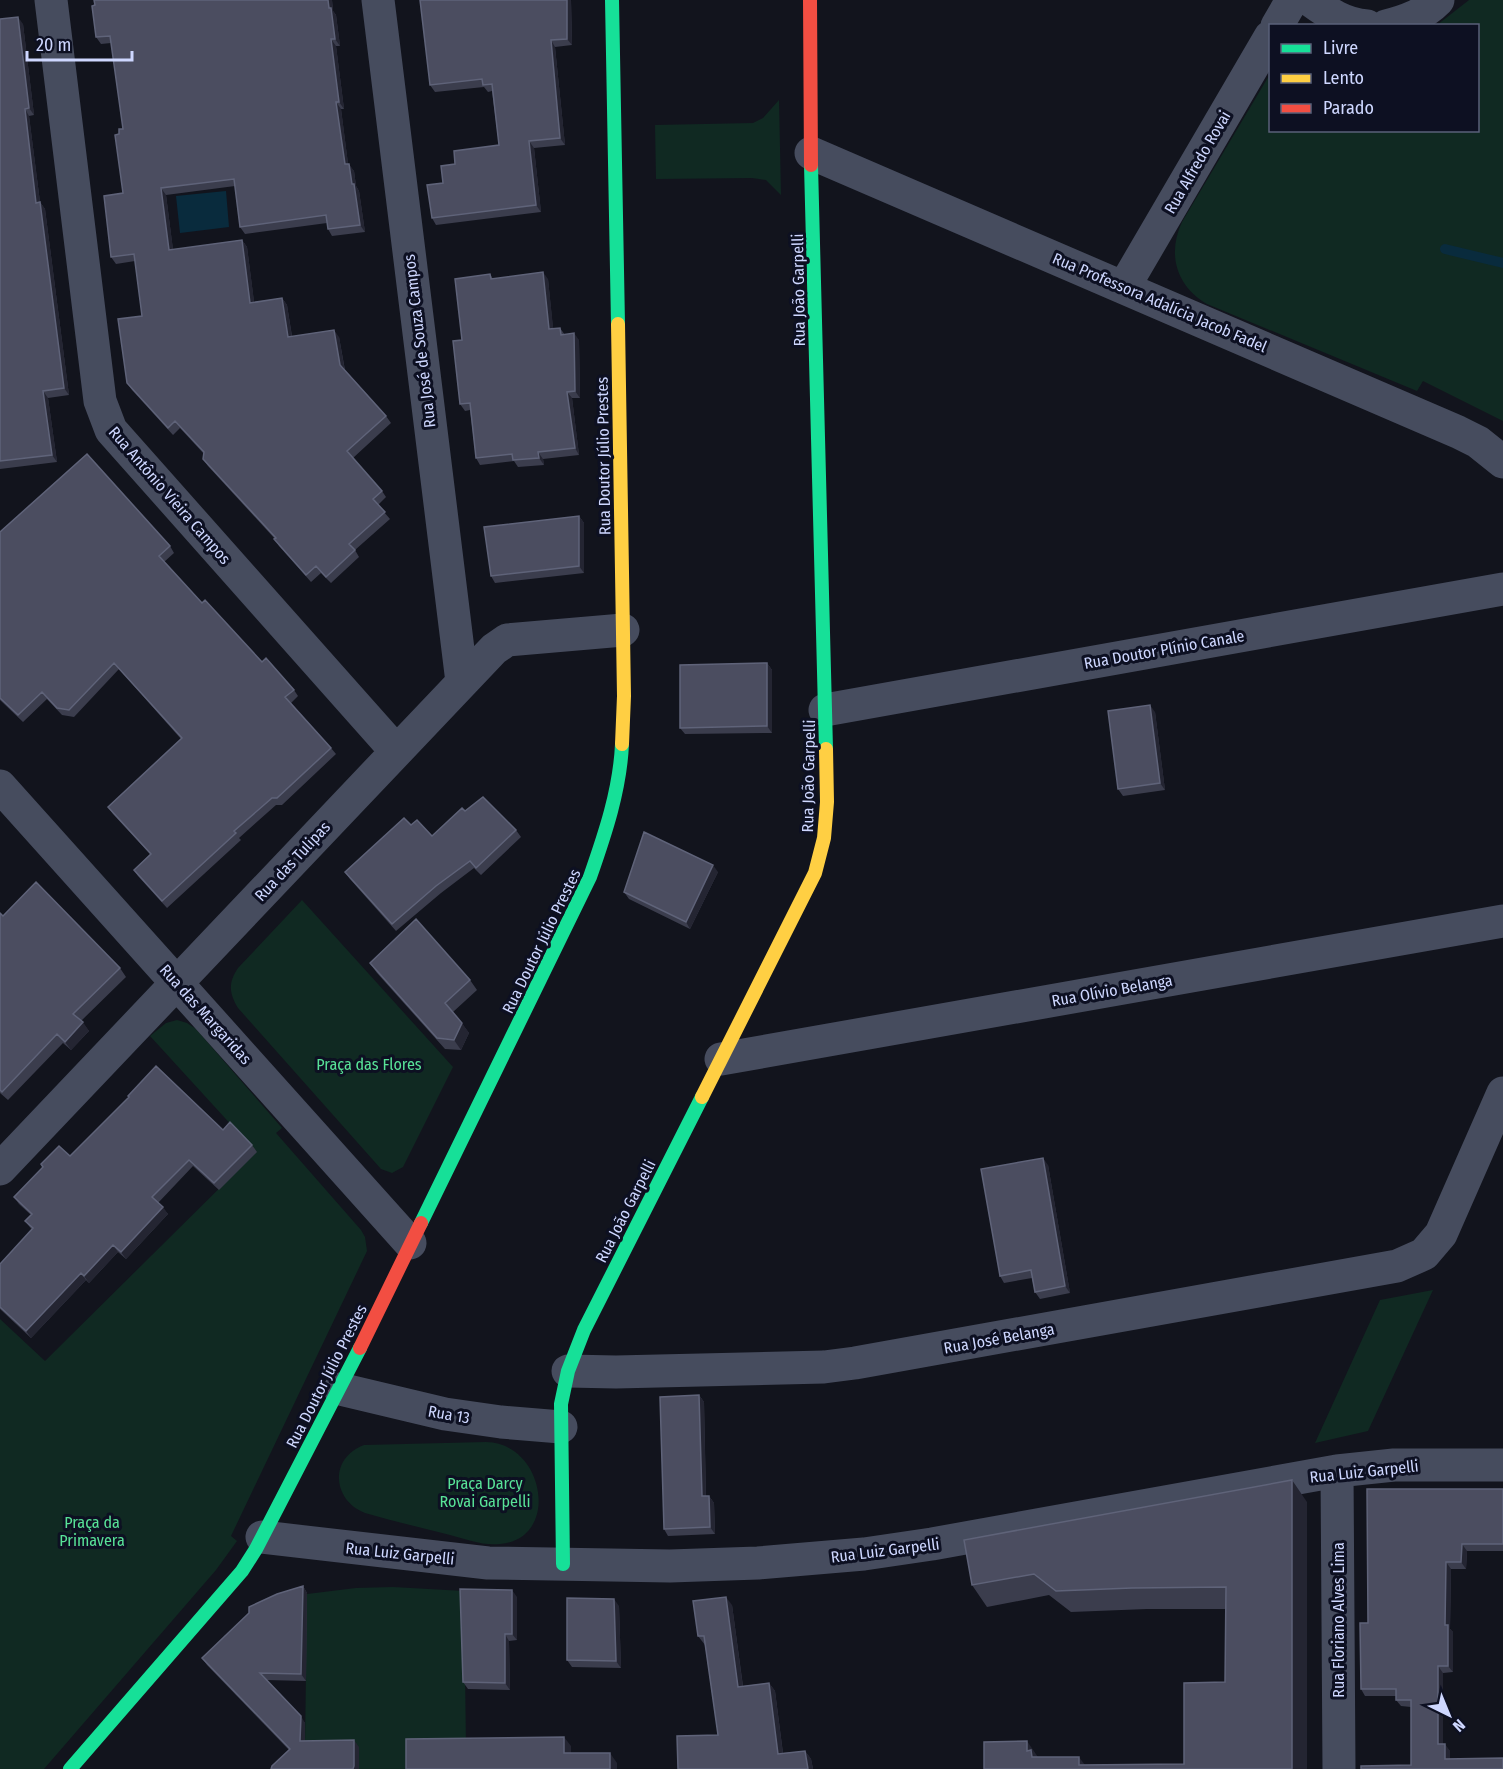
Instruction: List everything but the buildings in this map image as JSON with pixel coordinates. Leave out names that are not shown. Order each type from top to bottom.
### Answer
[{"type":"street","name":"Rua Antônio Vieira Campos","points":[[51,0],[100,401],[108,423],[120,442],[396,751]]},
{"type":"street","name":"Rua José de Souza Campos","points":[[378,0],[462,682]]},
{"type":"street","name":"Rua Doutor Júlio Prestes","points":[[70,1769],[242,1571],[262,1537],[339,1389],[591,877],[605,834],[616,789],[622,747],[612,0]]},
{"type":"street","name":"Rua João Garpelli","points":[[563,1564],[561,1404],[568,1371],[584,1330],[815,873],[824,838],[826,814],[825,710],[811,153],[810,0]]},
{"type":"street","points":[[1278,24],[1292,0]]},
{"type":"street","points":[[1310,0],[1330,15],[1350,24]]},
{"type":"street","points":[[1393,24],[1408,20],[1430,8],[1438,0]]},
{"type":"street","name":"Rua Alfredo Rovai","points":[[1124,287],[1269,39]]},
{"type":"street","name":"Rua Professora Adalícia Jacob Fadel","points":[[811,153],[1458,432],[1478,442],[1503,462]]},
{"type":"street","name":"Rua Doutor Plínio Canale","points":[[825,710],[1503,588]]},
{"type":"street","points":[[453,615],[467,628],[489,638],[507,640],[622,630]]},
{"type":"street","name":"Rua das Tulipas","points":[[0,1169],[462,682],[507,640]]},
{"type":"street","name":"Rua das Margaridas","points":[[0,786],[410,1243]]},
{"type":"street","name":"Rua Olívio Belanga","points":[[721,1059],[1503,921]]},
{"type":"street","name":"Rua José Belanga","points":[[568,1371],[824,1367],[1398,1266],[1424,1254],[1441,1234],[1503,1093]]},
{"type":"street","name":"Rua 13","points":[[339,1389],[445,1414],[561,1427]]},
{"type":"street","name":"Rua Luiz Garpelli","points":[[262,1537],[488,1563],[717,1566],[864,1554],[1072,1520],[1337,1471],[1394,1465],[1503,1465]]},
{"type":"street","name":"Rua Floriano Alves Lima","points":[[1337,1471],[1339,1769]]},
{"type":"green space","points":[[1469,0],[1503,0],[1503,421],[1423,381],[1417,391],[1207,304],[1188,288],[1177,268],[1175,257],[1177,234],[1182,222],[1269,76],[1269,132],[1479,132],[1479,24],[1438,24]]},
{"type":"green space","points":[[779,100],[781,195],[766,180],[752,178],[656,179],[655,125],[753,123],[763,118]]},
{"type":"green space","name":"Praça das Flores","points":[[302,900],[453,1067],[403,1167],[392,1173],[381,1169],[238,1008],[233,998],[231,983],[238,968]]},
{"type":"green space","name":"Praça da Primavera","points":[[177,1020],[196,1029],[282,1128],[276,1133],[361,1230],[365,1237],[367,1251],[231,1536],[237,1541],[216,1570],[44,1769],[0,1769],[0,1319],[45,1361],[256,1152],[150,1036],[166,1023]]},
{"type":"green space","points":[[1433,1290],[1368,1431],[1315,1443],[1380,1300]]},
{"type":"green space","name":"Praça Darcy Rovai Garpelli","points":[[486,1442],[506,1446],[522,1458],[532,1473],[538,1492],[538,1510],[532,1526],[519,1538],[500,1544],[481,1543],[365,1513],[346,1499],[341,1489],[340,1469],[345,1459],[364,1445]]},
{"type":"green space","points":[[393,1587],[464,1591],[466,1748],[413,1769],[359,1769],[305,1748],[307,1594],[356,1588]]},
{"type":"water","points":[[226,191],[229,227],[180,233],[176,196]]},
{"type":"waterway","points":[[1445,249],[1503,263]]},
{"type":"traffic: fast","points":[[612,0],[618,324]]},
{"type":"traffic: fast","points":[[811,165],[826,749]]},
{"type":"traffic: fast","points":[[421,1223],[590,877],[615,795],[622,744]]},
{"type":"traffic: fast","points":[[563,1564],[561,1404],[568,1371],[584,1330],[702,1097]]},
{"type":"traffic: fast","points":[[70,1769],[242,1571],[256,1549],[360,1348]]},
{"type":"traffic: slow","points":[[618,324],[624,696],[622,744]]},
{"type":"traffic: slow","points":[[702,1097],[815,873],[824,838],[827,802],[826,749]]},
{"type":"traffic: jam","points":[[810,0],[811,165]]},
{"type":"traffic: jam","points":[[360,1348],[421,1223]]}]
